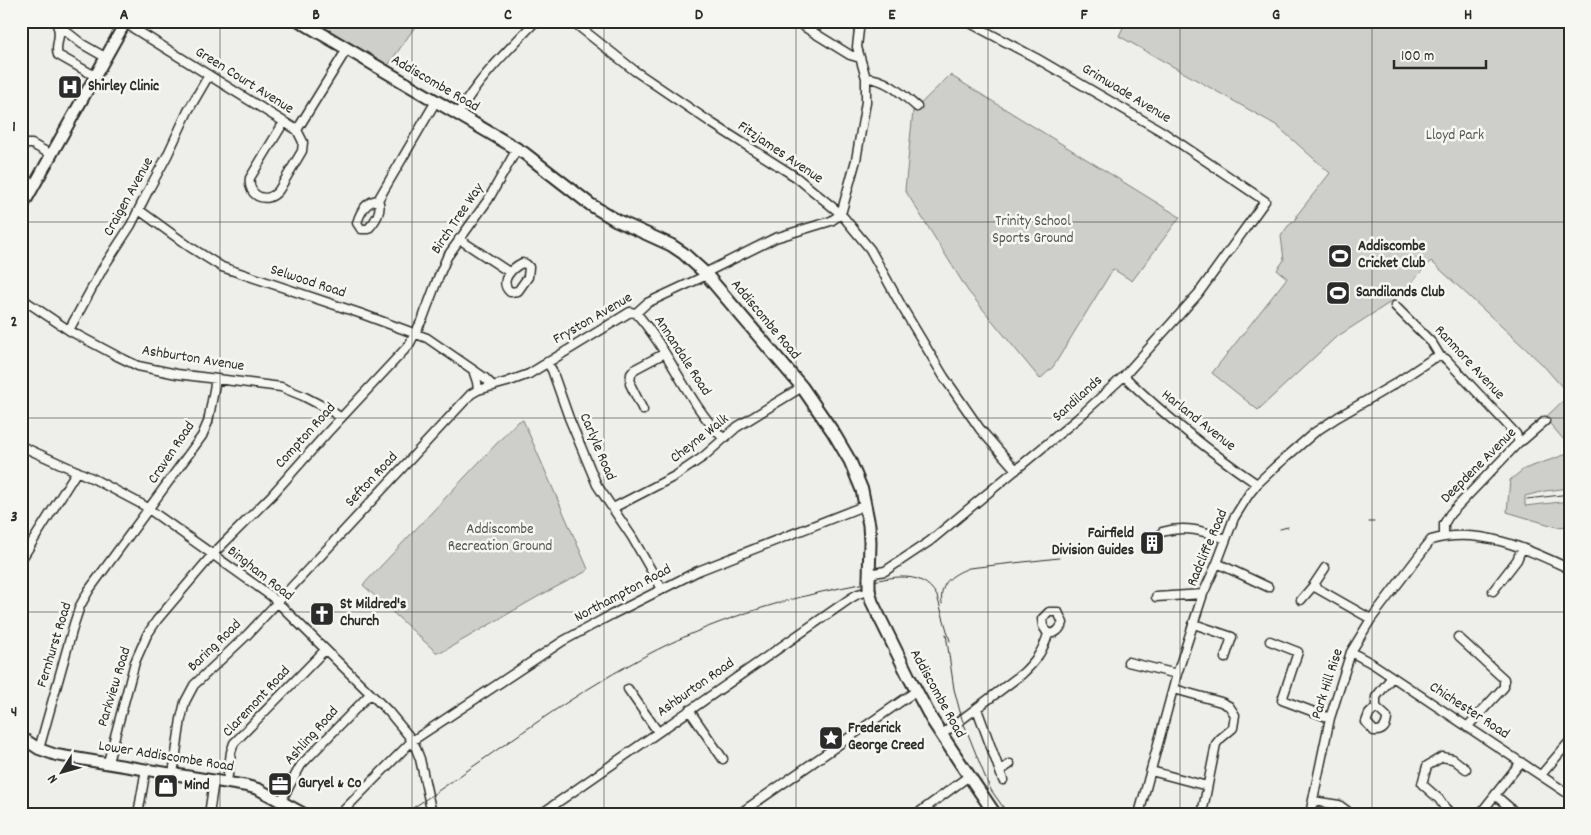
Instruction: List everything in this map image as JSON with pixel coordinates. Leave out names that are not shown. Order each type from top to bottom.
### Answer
[{"type":"highway","name":"Addiscombe Road","points":[[300,21],[517,149],[539,163],[589,204],[613,218],[671,245],[706,274],[802,387],[850,461],[866,505],[870,532],[869,583],[872,602],[916,692],[941,735],[996,814]]},
{"type":"main road","points":[[21,209],[126,22]]},
{"type":"main road","name":"Lower Addiscombe Road","points":[[21,737],[39,749],[56,755],[108,762],[254,788],[304,814]]},
{"type":"street","points":[[458,114],[467,97],[536,21]]},
{"type":"street","name":"Fitzjames Avenue","points":[[572,21],[635,70],[713,124],[796,177],[841,214],[870,249],[944,377],[980,429],[1016,470]]},
{"type":"street","points":[[795,21],[850,56],[860,58]]},
{"type":"street","points":[[841,214],[854,168],[866,102],[866,78],[857,44],[860,21]]},
{"type":"street","name":"Grimwade Avenue","points":[[966,21],[1053,68],[1163,132],[1265,201]]},
{"type":"street","name":"Green Court Avenue","points":[[126,22],[298,130]]},
{"type":"street","points":[[55,23],[74,38],[105,57]]},
{"type":"street","points":[[55,23],[60,33],[56,51],[60,57],[95,76]]},
{"type":"street","points":[[58,41],[66,37],[74,38]]},
{"type":"street","points":[[284,122],[250,178],[251,188],[258,196],[273,197],[282,185],[302,151],[303,142],[298,130],[347,49]]},
{"type":"street","name":"Craigen Avenue","points":[[69,330],[102,270],[128,231],[168,156],[188,111],[210,74]]},
{"type":"street","points":[[866,78],[878,80],[890,86],[917,107]]},
{"type":"street","points":[[378,200],[436,101]]},
{"type":"street","points":[[21,143],[32,144],[52,155]]},
{"type":"street","name":"Birch Tree Way","points":[[416,334],[440,272],[459,239],[494,190],[517,149]]},
{"type":"street","name":"Sandilands","points":[[869,583],[930,541],[1077,420],[1124,376],[1198,294],[1265,201]]},
{"type":"street","name":"Selwood Road","points":[[139,210],[190,247],[222,267],[435,342],[485,378],[493,386]]},
{"type":"street","name":"Fryston Avenue","points":[[493,386],[523,377],[630,312],[636,312],[651,301],[775,238],[831,221],[841,214]]},
{"type":"street","points":[[459,239],[509,272]]},
{"type":"street","name":"Ashburton Avenue","points":[[21,298],[69,330],[138,366],[159,371],[282,387],[303,396],[340,418]]},
{"type":"street","name":"Ranmore Avenue","points":[[1395,306],[1432,343],[1440,356],[1446,359],[1516,434],[1519,442]]},
{"type":"street","name":"Annandale Road","points":[[636,312],[665,353],[696,403],[723,438]]},
{"type":"street","name":"Compton Road","points":[[213,554],[269,498],[340,418],[405,350],[416,334]]},
{"type":"street","points":[[643,410],[630,384],[631,374],[635,369],[665,353]]},
{"type":"street","name":"Radcliffe Road","points":[[1139,814],[1177,674],[1202,594],[1217,563],[1234,518],[1257,484],[1315,432],[1428,361],[1440,356]]},
{"type":"street","name":"Carlyle Road","points":[[547,362],[552,370],[569,418],[601,493],[632,537],[662,589]]},
{"type":"street","points":[[473,370],[478,390]]},
{"type":"street","name":"Harland Avenue","points":[[1124,376],[1153,404],[1257,484]]},
{"type":"street","name":"Craven Road","points":[[149,509],[204,433],[209,418],[216,379]]},
{"type":"street","name":"Sefton Road","points":[[276,602],[471,394],[493,386]]},
{"type":"street","name":"Cheyne Walk","points":[[613,508],[674,477],[703,457],[723,438],[747,420],[802,387]]},
{"type":"street","name":"Deepdene Avenue","points":[[1444,536],[1444,524],[1450,514],[1519,442],[1545,421]]},
{"type":"street","name":"Bingham Road","points":[[21,446],[77,471],[149,509],[253,582],[276,602],[393,717],[412,741],[420,759],[432,814]]},
{"type":"street","points":[[21,560],[77,471]]},
{"type":"street","name":"Northampton Road","points":[[340,814],[412,741],[558,644],[710,565],[866,505]]},
{"type":"street","name":"Fernhurst Road","points":[[39,749],[80,606],[94,583],[149,509]]},
{"type":"street","points":[[1162,532],[1174,528],[1203,531],[1226,539]]},
{"type":"street","points":[[1444,536],[1479,537],[1509,543],[1570,569]]},
{"type":"street","name":"Park Hill Rise","points":[[1310,814],[1330,718],[1352,652],[1371,619],[1427,544],[1444,536]]},
{"type":"street","points":[[1493,591],[1514,564],[1522,548]]},
{"type":"street","name":"Parkview Road","points":[[108,762],[133,669],[144,640],[157,620],[213,554]]},
{"type":"street","points":[[1217,563],[1268,587]]},
{"type":"street","points":[[1301,600],[1325,568]]},
{"type":"street","name":"Ashburton Road","points":[[541,814],[858,594],[869,583]]},
{"type":"street","points":[[1313,586],[1371,619]]},
{"type":"street","points":[[1156,597],[1202,594]]},
{"type":"street","name":"Baring Road","points":[[173,774],[180,724],[191,690],[276,602]]},
{"type":"street","points":[[1194,624],[1232,638],[1225,658]]},
{"type":"street","points":[[941,735],[1032,666],[1039,656],[1048,634]]},
{"type":"street","points":[[1458,636],[1504,679],[1504,687],[1467,727]]},
{"type":"street","points":[[1270,640],[1298,652],[1282,700],[1330,718]]},
{"type":"street","name":"Claremont Road","points":[[227,782],[234,743],[325,650]]},
{"type":"street","name":"Chichester Road","points":[[1352,652],[1570,795]]},
{"type":"street","points":[[1128,662],[1177,674]]},
{"type":"street","points":[[1376,707],[1376,697],[1392,677]]},
{"type":"street","points":[[628,689],[658,732]]},
{"type":"street","points":[[1174,689],[1221,702],[1230,706],[1235,715],[1233,728],[1216,744],[1202,814]]},
{"type":"street","points":[[739,814],[916,692]]},
{"type":"street","name":"Ashling Road","points":[[281,801],[302,765],[370,694]]},
{"type":"street","points":[[977,708],[1003,780]]},
{"type":"street","points":[[689,710],[723,759]]},
{"type":"street","points":[[1541,775],[1570,741]]},
{"type":"street","points":[[1452,814],[1445,808],[1440,798],[1422,784],[1427,766],[1442,757],[1453,759],[1466,769]]},
{"type":"street","points":[[1480,814],[1521,762]]},
{"type":"street","points":[[1000,772],[1010,764]]},
{"type":"street","points":[[138,814],[146,769]]},
{"type":"street","points":[[1151,772],[1207,786]]},
{"type":"street","points":[[917,814],[969,776]]},
{"type":"street","points":[[209,814],[214,781]]},
{"type":"street","points":[[1495,795],[1517,814]]},
{"type":"street","points":[[1313,801],[1339,805],[1351,814]]},
{"type":"green space","points":[[312,21],[419,21],[387,67]]},
{"type":"green space","name":"Lloyd Park","points":[[1126,21],[1570,21],[1570,447],[1545,418],[1569,395],[1542,364],[1431,261],[1397,298],[1335,338],[1258,410],[1212,373],[1287,278],[1277,270],[1284,260],[1281,236],[1288,226],[1296,220],[1297,215],[1330,173],[1276,125],[1119,36]]},
{"type":"green space","name":"Trinity School Sports Ground","points":[[950,75],[1180,217],[1132,281],[1113,269],[1053,367],[1040,379],[968,291],[905,190],[913,111]]},
{"type":"green space","name":"Addiscombe Recreation Ground","points":[[523,420],[588,569],[442,652],[436,652],[363,585],[517,422]]},
{"type":"green space","points":[[1570,453],[1570,488],[1525,496],[1525,506],[1570,501],[1570,526],[1557,527],[1507,512],[1510,480],[1524,469]]},
{"type":"tram line","points":[[1527,499],[1570,494]]},
{"type":"tram line","points":[[1369,522],[1374,522]]},
{"type":"tram line","points":[[1280,529],[1288,527]]},
{"type":"tram line","points":[[942,604],[944,585],[952,577],[969,568],[1059,558]]},
{"type":"tram line","points":[[404,814],[552,712],[645,656],[695,632],[774,604],[889,578],[900,577],[921,580],[930,586],[937,596],[950,641]]},
{"type":"tram line","points":[[946,634],[954,689],[962,719],[991,790],[1008,814]]},
{"type":"place","name":"Shirley Clinic","points":[[70,87]]},
{"type":"place","name":"Addiscombe Cricket Club","points":[[1340,256]]},
{"type":"place","name":"Sandilands Club","points":[[1338,293]]},
{"type":"place","name":"Fairfield Division Guides","points":[[1152,543]]},
{"type":"place","name":"St Mildred's Church","points":[[322,614]]},
{"type":"place","name":"Frederick George Creed","points":[[831,738]]},
{"type":"place","name":"Guryel & Co","points":[[280,784]]},
{"type":"place","name":"Mind","points":[[166,786]]}]
